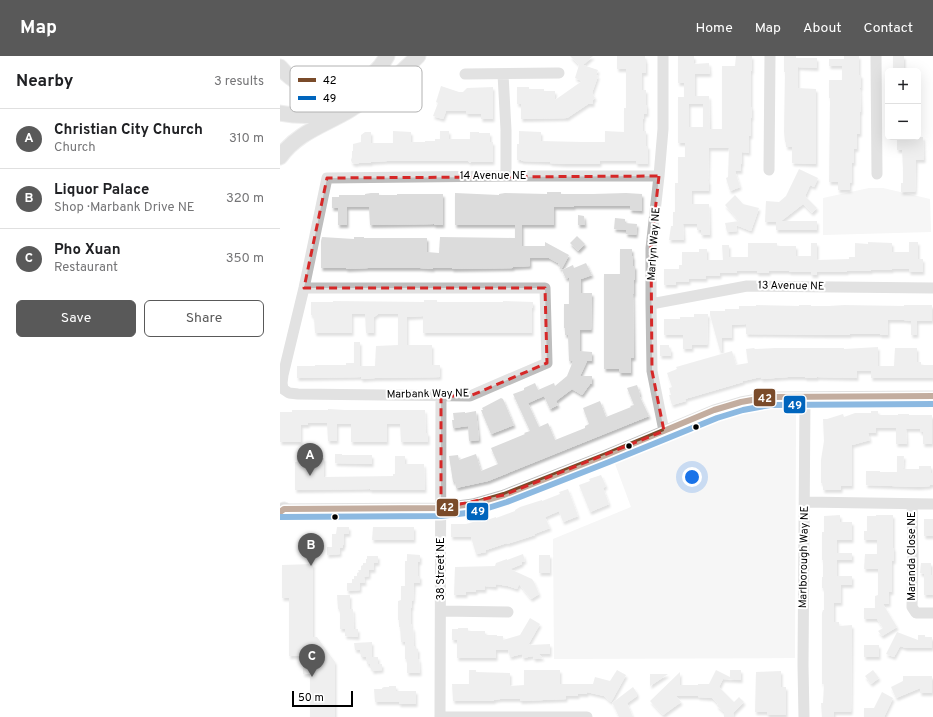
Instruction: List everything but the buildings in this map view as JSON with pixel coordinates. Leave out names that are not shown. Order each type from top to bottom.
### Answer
[{"type":"highway","points":[[380,66],[387,56]]},
{"type":"highway","points":[[407,66],[418,56]]},
{"type":"highway","points":[[280,67],[290,76]]},
{"type":"highway","points":[[280,113],[297,116],[319,115],[333,112]]},
{"type":"highway","points":[[280,156],[285,150],[312,129],[345,112]]},
{"type":"street","name":"Marlyn Way NE","points":[[663,56],[663,128],[660,176],[652,248],[651,304],[652,371],[664,431]]},
{"type":"street","points":[[769,170],[770,56]]},
{"type":"street","points":[[876,56],[877,174]]},
{"type":"street","points":[[465,74],[559,72]]},
{"type":"street","points":[[503,74],[506,130],[506,176]]},
{"type":"street","name":"14 Avenue NE","points":[[328,178],[660,176]]},
{"type":"street","name":"Marbank Way NE","points":[[304,288],[545,288],[547,363],[470,396],[298,394],[289,393],[283,389],[283,375],[328,178]]},
{"type":"street","name":"13 Avenue NE","points":[[651,304],[747,286],[933,288]]},
{"type":"street","name":"38 Street NE","points":[[440,717],[441,396]]},
{"type":"street","points":[[281,510],[441,508],[473,504],[504,496],[714,410],[741,402],[769,397],[933,396]]},
{"type":"street","name":"Marlborough Way NE","points":[[804,717],[805,397]]},
{"type":"street","name":"Maranda Close NE","points":[[804,502],[933,504]]},
{"type":"street","name":"Maranda Close NE","points":[[912,504],[912,607],[916,613],[933,613]]},
{"type":"street","points":[[441,611],[508,612]]},
{"type":"street","points":[[440,717],[587,717]]},
{"type":"highlighted area","points":[[659,176],[651,248],[652,371],[664,431],[504,495],[441,508],[441,396],[470,396],[547,363],[545,288],[304,288],[327,178]]},
{"type":"shaded area","points":[[869,188],[883,188],[930,199],[931,232],[823,235],[823,198]]},
{"type":"shaded area","points":[[790,407],[796,415],[795,658],[554,659],[553,539],[631,507],[614,461],[740,412],[766,408]]},
{"type":"transit line","name":"42","points":[[280,512],[284,509],[441,508],[473,504],[504,495],[714,410],[741,402],[769,397],[933,396]]},
{"type":"transit line","name":"49","points":[[280,517],[441,516],[475,512],[507,502],[717,418],[743,410],[770,405],[933,404]]},
{"type":"place","name":"Christian City Church","points":[[310,476]]},
{"type":"place","name":"Liquor Palace","points":[[311,566]]},
{"type":"place","name":"Pho Xuan","points":[[312,677]]}]
